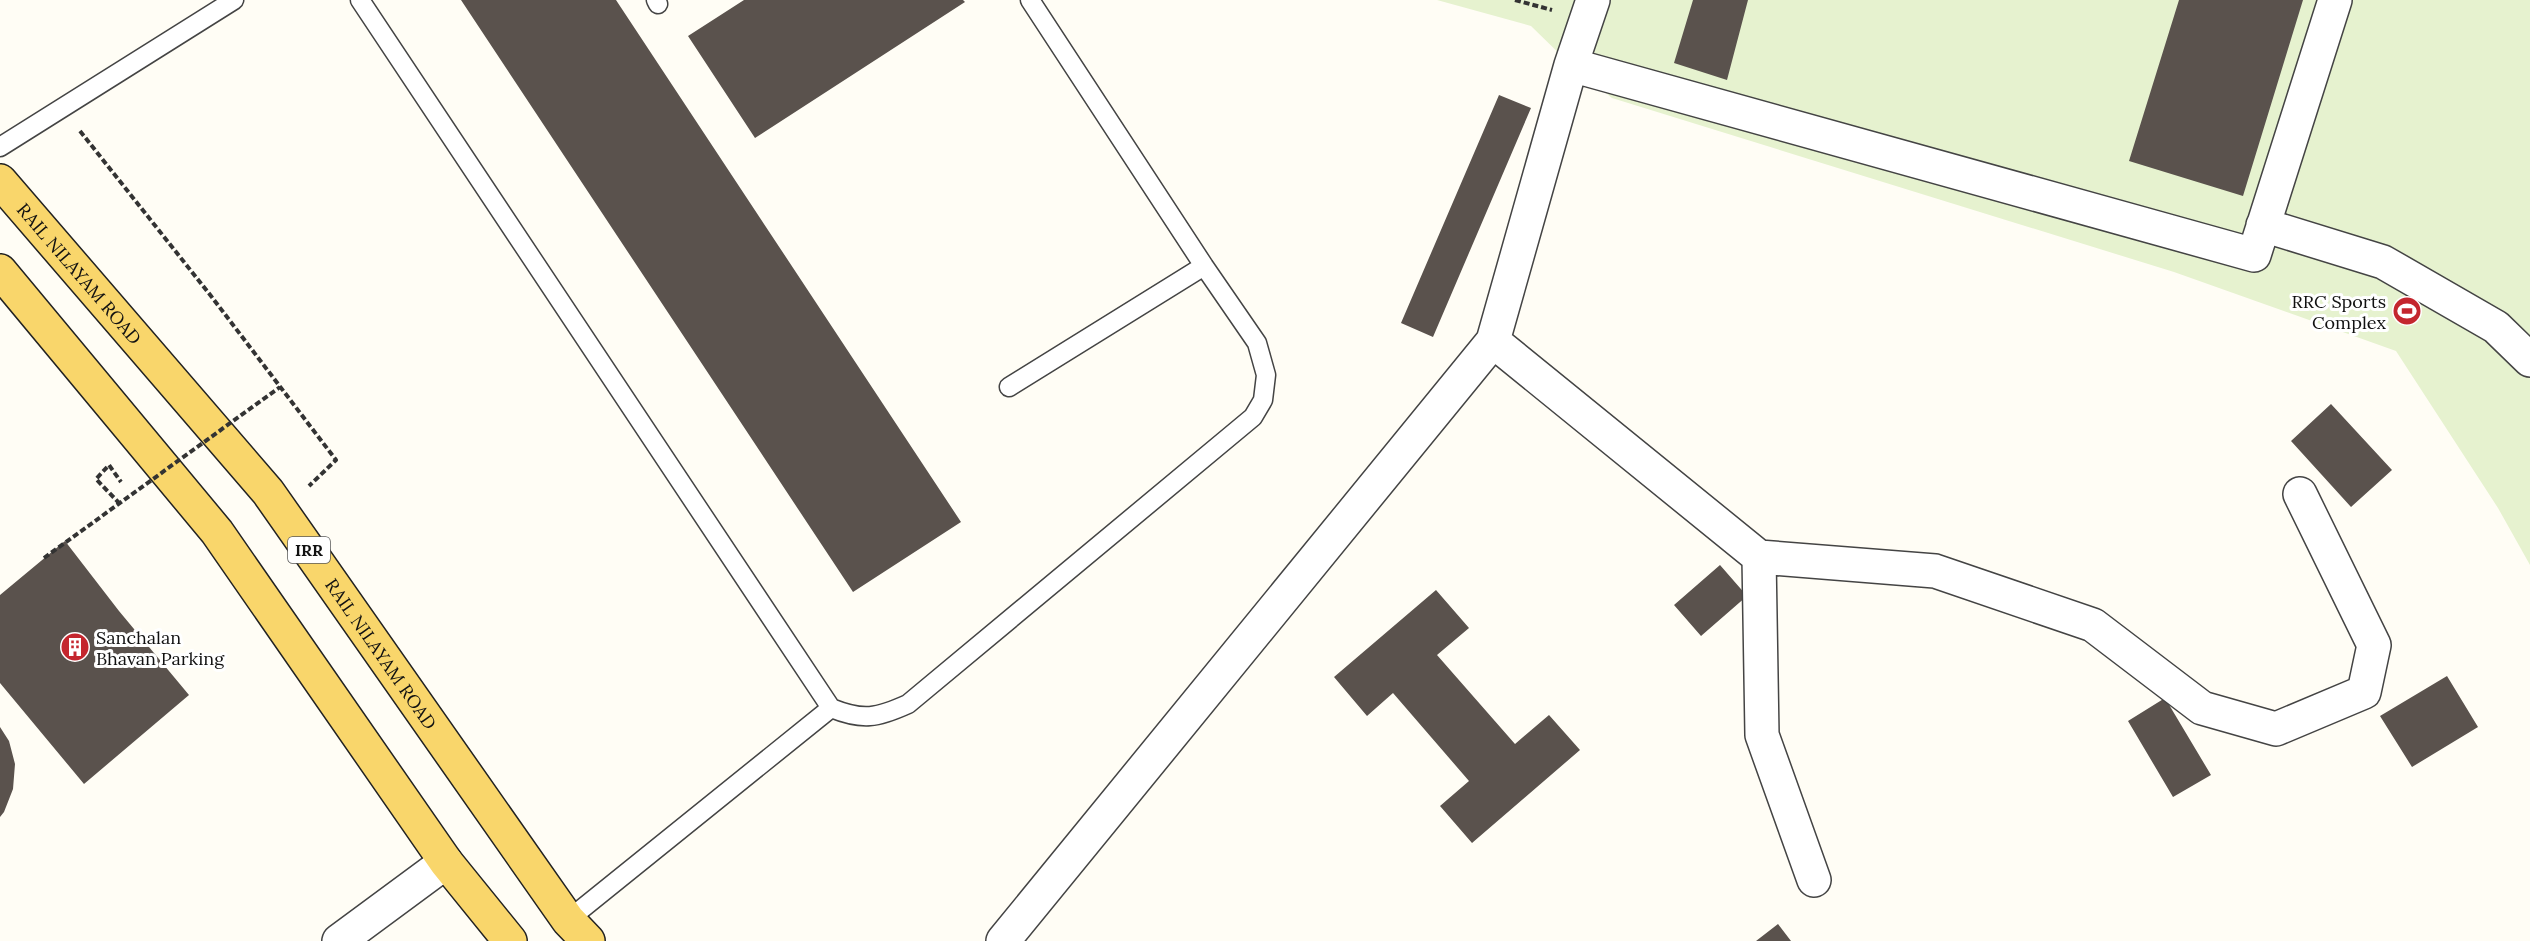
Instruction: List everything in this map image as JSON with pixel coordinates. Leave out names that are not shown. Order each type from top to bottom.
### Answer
[{"type":"main road","name":"RAIL NILAYAM ROAD","points":[[0,181],[268,492],[578,930]]},
{"type":"main road","points":[[0,271],[217,532],[446,862],[510,941]]},
{"type":"street","points":[[1003,941],[1493,340],[1571,65],[1593,0]]},
{"type":"street","points":[[1571,65],[2254,255],[2335,0]]},
{"type":"street","points":[[2263,225],[2383,262],[2496,327],[2530,360]]},
{"type":"street","points":[[1493,340],[1759,557],[1935,571],[2093,625],[2202,708],[2276,729],[2364,692],[2374,645],[2300,494]]},
{"type":"street","points":[[1759,557],[1762,735],[1814,880]]},
{"type":"street","points":[[339,941],[446,862]]},
{"type":"lane","points":[[0,147],[234,0]]},
{"type":"lane","points":[[360,0],[831,708],[850,716],[872,718],[908,704],[1253,417],[1263,400],[1266,375],[1257,342],[1204,266],[1030,0]]},
{"type":"lane","points":[[1009,387],[1204,266]]},
{"type":"lane","points":[[578,930],[831,708]]},
{"type":"path","points":[[1515,0],[1549,9]]},
{"type":"path","points":[[77,128],[336,460],[309,486]]},
{"type":"path","points":[[45,558],[280,387]]},
{"type":"path","points":[[120,504],[96,479],[109,465],[121,482]]},
{"type":"green space","name":"RRC Sports Complex","points":[[1437,0],[2530,0],[2530,565],[2498,508],[2396,351],[2174,272],[1612,98],[1571,65],[1531,26]]},
{"type":"building","points":[[461,0],[616,0],[961,522],[853,592]]},
{"type":"building","points":[[744,0],[963,0],[965,2],[755,138],[688,36]]},
{"type":"building","points":[[1693,0],[1748,0],[1727,80],[1674,63]]},
{"type":"building","points":[[2179,0],[2303,0],[2243,196],[2129,161]]},
{"type":"building","points":[[1499,95],[1531,108],[1433,337],[1401,323]]},
{"type":"building","points":[[2331,404],[2392,470],[2351,507],[2291,441]]},
{"type":"building","name":"Sanchalan Bhavan Parking","points":[[65,541],[119,611],[189,695],[84,784],[0,683],[0,595]]},
{"type":"building","points":[[1720,565],[1747,596],[1701,636],[1674,605]]},
{"type":"building","points":[[1436,590],[1469,628],[1437,655],[1515,744],[1549,715],[1580,750],[1472,843],[1440,806],[1469,781],[1393,693],[1367,716],[1334,677]]},
{"type":"building","points":[[2447,676],[2478,727],[2412,767],[2380,716]]},
{"type":"building","points":[[2165,698],[2211,775],[2173,797],[2128,721]]},
{"type":"building","points":[[0,727],[9,741],[15,764],[13,789],[0,817]]},
{"type":"building","points":[[1778,924],[1791,941],[1756,941]]},
{"type":"place","name":"RRC Sports Complex","points":[[2407,311]]},
{"type":"place","name":"Sanchalan Bhavan Parking","points":[[75,647]]}]
